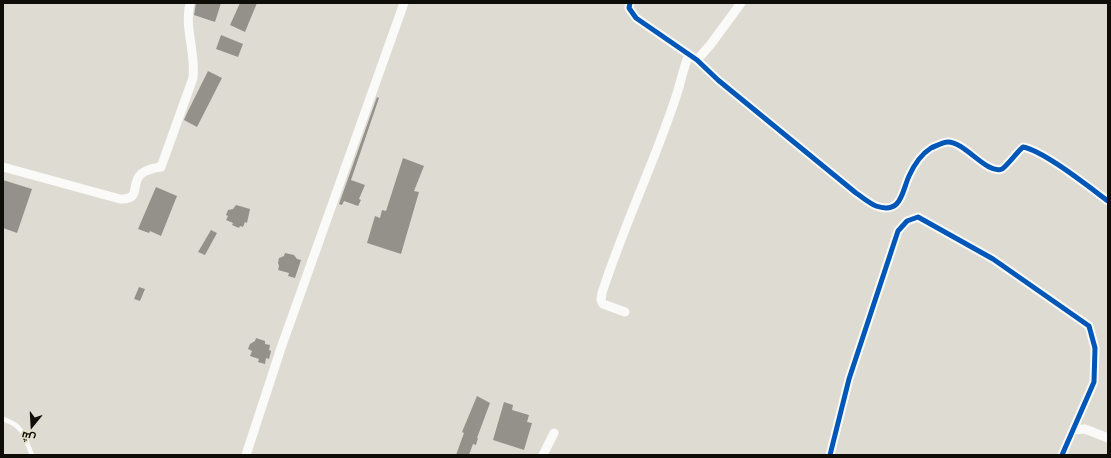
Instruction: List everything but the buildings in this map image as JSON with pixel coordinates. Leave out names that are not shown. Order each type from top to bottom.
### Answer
[{"type":"street","points":[[3,167],[120,199],[128,200],[133,196],[140,175],[150,168],[161,167],[193,78],[194,66],[187,13],[190,3]]},
{"type":"street","points":[[246,455],[281,348],[404,3]]},
{"type":"street","points":[[630,3],[629,8],[636,18],[693,58],[856,193],[875,205],[885,208],[898,203],[902,197],[908,177],[920,156],[924,152],[948,142],[959,145],[987,165],[998,169],[1002,169],[1023,147],[1028,148],[1057,164],[1108,201]]},
{"type":"street","points":[[625,312],[603,304],[601,300],[602,293],[628,218],[647,176],[669,117],[679,87],[684,65],[711,44],[741,3]]},
{"type":"street","points":[[830,455],[849,379],[898,231],[907,221],[918,217],[993,259],[1089,326],[1095,348],[1095,378],[1062,455]]},
{"type":"street","points":[[1073,430],[1085,429],[1108,438]]},
{"type":"street","points":[[543,455],[554,433]]},
{"type":"lane","points":[[3,419],[14,423],[23,432],[32,455]]},
{"type":"cycle path","points":[[630,3],[629,8],[636,18],[697,60],[718,80],[856,193],[876,206],[885,208],[896,204],[900,200],[915,164],[931,148],[948,142],[955,143],[962,147],[983,163],[996,170],[1004,168],[1023,147],[1032,150],[1066,170],[1108,201]]},
{"type":"cycle path","points":[[830,455],[849,379],[898,231],[907,221],[918,217],[993,259],[1089,326],[1095,348],[1094,382],[1062,455]]}]
